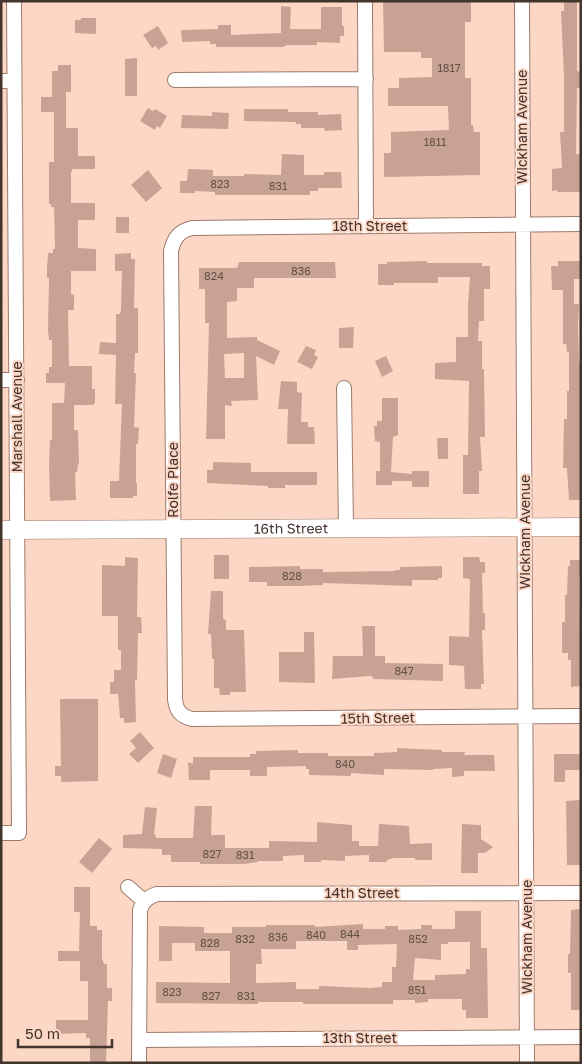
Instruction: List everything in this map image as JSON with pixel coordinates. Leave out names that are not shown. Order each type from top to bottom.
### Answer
[{"type":"main road","name":"16th Street","points":[[9,530],[581,526]]},
{"type":"street","name":"Marshall Avenue","points":[[1,833],[19,833],[9,530],[17,380],[8,228],[8,81],[14,1]]},
{"type":"street","points":[[365,1],[366,226]]},
{"type":"street","name":"Wickham Avenue","points":[[522,1],[527,1063]]},
{"type":"street","points":[[175,80],[366,79]]},
{"type":"street","name":"18th Street","points":[[172,249],[177,236],[183,230],[192,228],[581,224]]},
{"type":"street","name":"Rolfe Place","points":[[172,249],[175,699],[178,712]]},
{"type":"street","points":[[1,380],[17,380]]},
{"type":"street","points":[[344,388],[346,528]]},
{"type":"street","name":"15th Street","points":[[178,712],[184,717],[192,719],[581,716]]},
{"type":"street","points":[[128,887],[144,901],[140,910],[139,1063]]},
{"type":"street","name":"14th Street","points":[[144,901],[157,894],[581,893]]},
{"type":"street","name":"13th Street","points":[[139,1040],[581,1037]]},
{"type":"building","points":[[383,1],[471,1],[471,22],[465,22],[465,78],[471,78],[471,125],[473,125],[474,132],[480,132],[480,175],[384,177],[384,153],[391,153],[391,132],[449,130],[448,106],[388,106],[388,88],[399,88],[399,78],[432,77],[432,58],[421,58],[421,52],[384,52]]},
{"type":"building","points":[[564,1],[577,1],[577,71],[581,72],[581,88],[577,88],[576,154],[581,154],[581,192],[552,191],[552,169],[562,168],[560,132],[564,132],[564,77],[561,11],[564,11]]},
{"type":"building","points":[[281,6],[291,7],[290,29],[321,29],[321,7],[342,7],[344,36],[340,36],[340,43],[317,42],[317,45],[287,45],[283,47],[216,47],[216,44],[210,44],[210,41],[182,42],[181,30],[218,29],[218,25],[231,25],[231,35],[281,33]]},
{"type":"building","points":[[81,18],[96,18],[96,34],[75,33],[75,20],[81,20]]},
{"type":"building","points":[[158,26],[168,43],[158,50],[156,46],[152,48],[143,35]]},
{"type":"building","points":[[137,58],[137,96],[125,96],[125,59]]},
{"type":"building","points":[[58,65],[71,65],[71,92],[66,92],[66,128],[78,128],[78,156],[95,156],[95,169],[72,169],[71,172],[71,203],[95,203],[95,220],[78,220],[78,248],[96,249],[96,271],[71,271],[71,294],[74,295],[74,310],[68,310],[69,366],[92,366],[92,389],[95,389],[95,403],[93,405],[74,405],[74,430],[78,430],[79,464],[77,472],[75,472],[76,500],[50,501],[49,464],[50,440],[52,440],[52,403],[64,403],[65,383],[46,383],[46,373],[49,373],[49,367],[52,367],[52,340],[49,340],[48,330],[49,278],[47,278],[47,269],[48,253],[53,253],[53,249],[55,249],[54,207],[51,207],[51,204],[49,204],[49,162],[54,162],[54,112],[41,112],[41,97],[52,97],[52,71],[58,71]]},
{"type":"building","points":[[148,108],[153,111],[155,109],[167,116],[160,128],[157,126],[155,130],[140,121]]},
{"type":"building","points":[[244,109],[288,109],[288,112],[318,112],[318,115],[341,114],[342,130],[325,131],[324,128],[301,128],[301,124],[296,124],[296,122],[244,121]]},
{"type":"building","points":[[212,112],[229,113],[228,129],[181,128],[182,115],[212,116]]},
{"type":"building","points":[[282,154],[304,155],[304,175],[324,175],[324,172],[341,172],[342,188],[318,188],[318,191],[310,191],[310,195],[215,195],[215,192],[195,191],[195,193],[180,193],[180,181],[187,181],[188,169],[213,170],[213,176],[244,176],[244,174],[281,175]]},
{"type":"building","points":[[148,170],[162,188],[146,202],[131,185]]},
{"type":"building","points":[[116,217],[129,217],[129,233],[116,233]]},
{"type":"building","points":[[131,253],[131,259],[135,259],[134,308],[138,308],[138,353],[135,353],[134,373],[136,373],[134,427],[139,428],[138,444],[136,444],[137,496],[133,496],[133,498],[110,498],[110,481],[119,481],[122,404],[115,404],[116,355],[99,354],[100,342],[116,343],[116,314],[120,314],[121,310],[122,271],[115,271],[115,254]]},
{"type":"building","points":[[427,261],[427,263],[482,263],[482,266],[490,266],[490,289],[484,289],[484,321],[479,321],[478,341],[482,341],[485,437],[480,437],[482,471],[479,471],[479,494],[463,494],[463,455],[468,455],[469,381],[435,379],[435,363],[456,362],[456,337],[468,337],[470,277],[438,277],[438,283],[378,285],[378,264]]},
{"type":"building","points":[[558,261],[581,261],[581,279],[574,279],[574,304],[579,304],[581,500],[569,500],[567,468],[563,468],[564,419],[567,419],[567,391],[569,391],[569,352],[567,352],[566,344],[563,344],[563,290],[552,290],[551,266],[558,266]]},
{"type":"building","points":[[239,262],[335,262],[336,278],[254,278],[254,288],[237,288],[237,301],[227,302],[227,338],[257,337],[257,340],[280,351],[274,365],[256,356],[258,400],[231,401],[232,406],[225,405],[225,439],[206,439],[209,323],[205,323],[205,289],[199,289],[199,268],[237,268]],"holes":[[[244,353],[244,378],[225,378],[224,354]]]},
{"type":"building","points":[[354,327],[353,348],[339,348],[339,328]]},
{"type":"building","points":[[306,346],[316,350],[314,355],[318,357],[312,369],[297,362]]},
{"type":"building","points":[[386,356],[393,371],[382,377],[375,361]]},
{"type":"building","points":[[281,381],[297,382],[297,392],[302,393],[301,422],[308,422],[308,427],[314,427],[315,444],[287,444],[288,409],[278,409]]},
{"type":"building","points":[[382,398],[398,398],[398,435],[393,437],[391,472],[412,474],[412,471],[429,471],[429,487],[412,487],[412,481],[392,481],[392,485],[376,485],[376,471],[380,471],[380,442],[375,441],[374,426],[377,426],[377,421],[382,421]]},
{"type":"building","points":[[437,438],[448,438],[448,459],[438,459]]},
{"type":"building","points":[[213,462],[251,463],[251,472],[317,472],[317,485],[285,485],[285,488],[268,488],[268,486],[207,483],[207,470],[213,470]]},
{"type":"building","points":[[214,555],[229,555],[229,579],[214,579]]},
{"type":"building","points":[[125,557],[138,558],[137,617],[141,617],[142,633],[138,633],[137,680],[135,680],[136,722],[124,723],[124,718],[120,718],[118,694],[110,694],[110,682],[114,682],[114,670],[121,670],[121,650],[118,650],[118,616],[102,616],[102,565],[125,566]]},
{"type":"building","points":[[463,557],[479,557],[480,562],[485,562],[485,573],[482,573],[483,613],[485,613],[485,630],[482,630],[484,684],[481,684],[481,689],[465,689],[464,666],[449,665],[449,636],[469,637],[470,579],[463,578]]},
{"type":"building","points":[[570,560],[581,560],[581,577],[579,577],[581,686],[571,687],[571,660],[568,660],[568,653],[562,653],[562,622],[565,622],[565,595],[567,595]]},
{"type":"building","points":[[300,566],[300,569],[323,569],[323,572],[395,571],[400,570],[400,567],[442,566],[442,578],[438,578],[438,580],[412,580],[412,586],[323,583],[323,585],[267,586],[267,582],[249,582],[249,567]]},
{"type":"building","points":[[211,591],[223,591],[223,617],[224,620],[226,619],[226,630],[244,630],[246,692],[230,692],[230,695],[220,695],[219,688],[214,688],[214,659],[212,659],[211,634],[208,634]]},
{"type":"building","points":[[362,626],[375,626],[375,656],[385,656],[385,663],[443,664],[443,681],[373,679],[370,676],[332,679],[333,656],[363,656]]},
{"type":"building","points":[[304,632],[314,632],[315,683],[279,682],[279,652],[304,652]]},
{"type":"building","points":[[60,699],[98,699],[98,781],[61,782],[61,776],[55,776],[55,766],[61,766]]},
{"type":"building","points":[[140,732],[154,748],[138,763],[129,754],[136,748],[130,741]]},
{"type":"building","points":[[397,748],[465,752],[464,755],[494,755],[495,771],[464,771],[464,776],[452,777],[452,768],[433,770],[384,769],[384,775],[351,773],[351,776],[309,775],[309,769],[306,769],[306,766],[267,767],[267,776],[250,776],[250,770],[210,770],[210,780],[189,780],[188,762],[193,764],[193,757],[250,757],[250,754],[256,754],[256,751],[298,750],[298,753],[328,753],[328,756],[374,756],[374,753],[397,752]]},
{"type":"building","points":[[163,754],[177,759],[171,778],[157,773]]},
{"type":"building","points":[[554,754],[580,754],[580,770],[565,770],[565,782],[554,782]]},
{"type":"building","points":[[580,800],[581,865],[567,865],[566,801]]},
{"type":"building","points":[[195,806],[212,806],[211,835],[225,835],[225,848],[269,848],[269,841],[317,842],[317,822],[352,825],[352,841],[359,841],[359,846],[378,846],[379,824],[409,826],[410,844],[432,843],[432,860],[394,858],[387,860],[387,862],[369,862],[369,855],[345,856],[345,861],[321,860],[321,862],[304,862],[304,855],[283,856],[283,861],[258,861],[244,864],[200,864],[200,862],[171,862],[171,855],[162,855],[162,849],[123,848],[123,835],[142,834],[145,807],[157,808],[154,834],[156,838],[193,838]]},
{"type":"building","points":[[462,824],[481,825],[481,839],[493,847],[485,853],[478,853],[478,873],[461,873]]},
{"type":"building","points":[[99,838],[112,849],[92,873],[79,862]]},
{"type":"building","points":[[74,887],[90,887],[90,926],[97,926],[97,930],[102,930],[102,958],[104,964],[107,964],[107,988],[112,988],[112,1001],[108,1001],[106,1063],[90,1063],[90,1038],[86,1038],[86,1033],[56,1034],[56,1020],[88,1020],[88,981],[80,981],[80,961],[58,961],[58,951],[79,951],[80,912],[74,912]]},
{"type":"building","points":[[581,909],[581,1010],[571,1010],[571,973],[568,973],[568,954],[570,954],[571,910]]},
{"type":"building","points":[[455,911],[481,911],[481,948],[487,948],[488,1018],[466,1018],[466,1010],[462,1010],[462,999],[428,999],[428,1002],[415,1003],[415,1000],[393,1000],[393,1004],[303,1004],[303,1002],[258,1002],[258,1004],[156,1003],[156,982],[230,983],[230,951],[195,951],[195,943],[172,943],[172,961],[159,961],[159,926],[204,927],[204,933],[232,933],[232,927],[266,927],[266,925],[315,925],[315,927],[363,924],[363,929],[385,929],[385,926],[398,926],[398,930],[421,929],[421,925],[432,925],[432,929],[455,929]],"holes":[[[296,941],[347,941],[347,950],[358,950],[358,945],[397,944],[396,967],[392,967],[392,982],[382,982],[382,987],[319,986],[319,989],[296,989],[296,982],[256,983],[256,964],[262,964],[261,949],[296,949]],[[448,942],[470,942],[470,969],[466,969],[466,974],[435,975],[435,980],[413,980],[415,958],[441,960],[441,944],[448,944]]]}]
